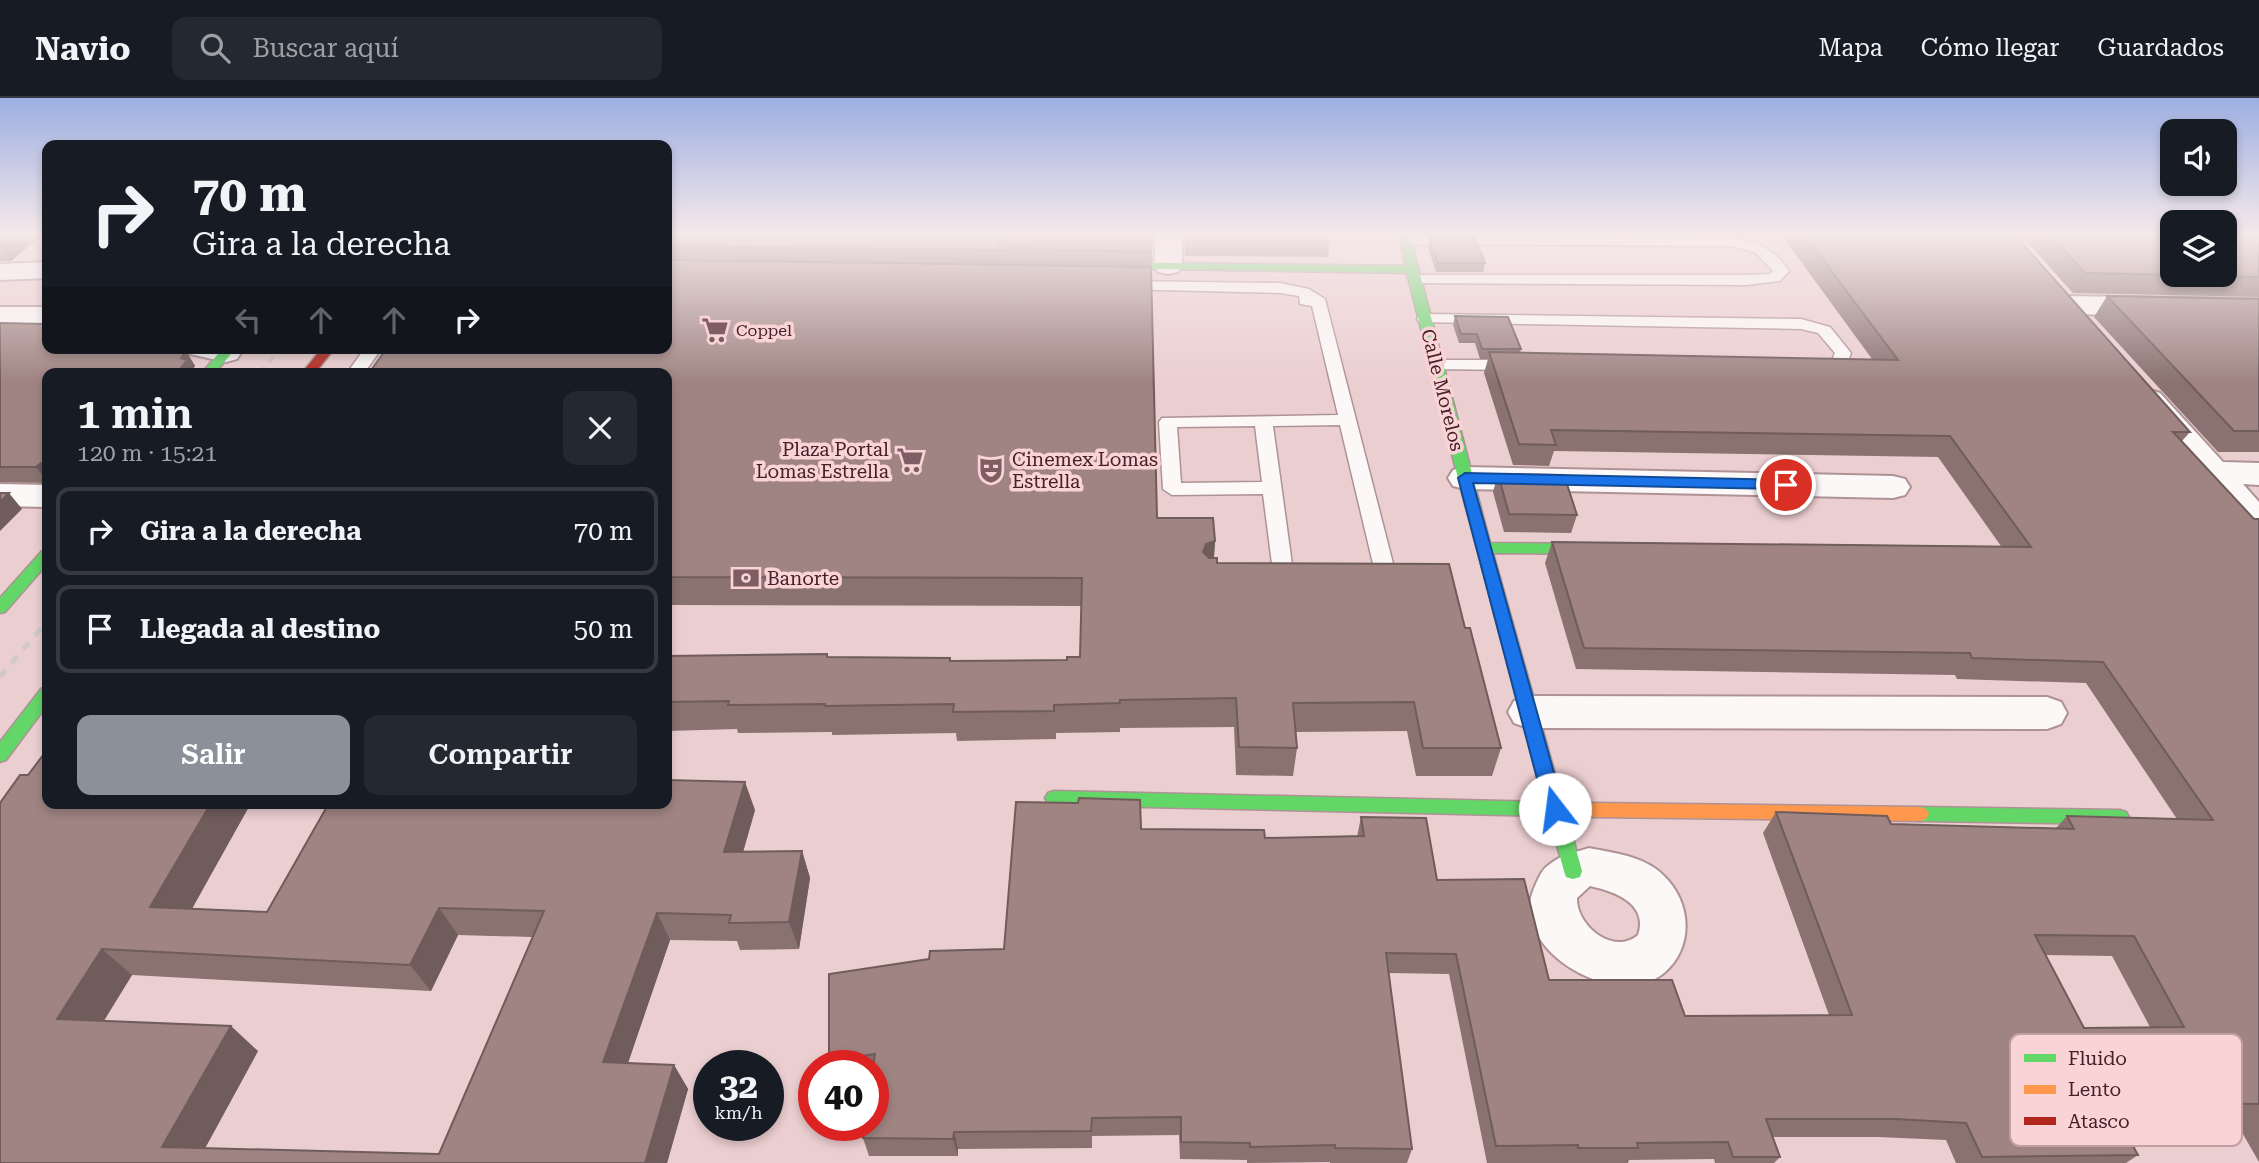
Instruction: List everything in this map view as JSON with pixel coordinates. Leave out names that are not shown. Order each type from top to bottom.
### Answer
[{"type":"street","name":"Calle Morelos","points":[[1416,283],[1465,478],[1573,871]]},
{"type":"street","points":[[2091,334],[2055,294],[2259,308]]},
{"type":"street","points":[[0,316],[42,316]]},
{"type":"street","points":[[312,368],[324,354]]},
{"type":"street","points":[[2126,374],[2259,524]]},
{"type":"street","points":[[2214,473],[2259,474]]},
{"type":"street","points":[[1465,478],[1893,487]]},
{"type":"street","points":[[0,495],[42,496]]},
{"type":"street","points":[[1484,548],[1621,550]]},
{"type":"street","points":[[0,608],[42,561]]},
{"type":"street","points":[[0,755],[42,700]]},
{"type":"street","points":[[1528,712],[2047,713]]},
{"type":"street","points":[[1054,798],[2120,817]]},
{"type":"lane","points":[[1112,286],[1280,288],[1304,292],[1318,302],[1387,579],[1348,579]]},
{"type":"lane","points":[[1150,296],[1318,302]]},
{"type":"lane","points":[[1426,319],[1801,324],[1824,330],[1843,353],[1839,364],[1802,367]]},
{"type":"lane","points":[[359,368],[369,354]]},
{"type":"lane","points":[[1437,365],[1532,365]]},
{"type":"lane","points":[[1272,488],[1172,489],[1168,422],[1347,420]]},
{"type":"lane","points":[[1263,421],[1284,579]]},
{"type":"lane","points":[[1261,579],[1310,579]]},
{"type":"building","name":"Plaza Portal Lomas Estrella","points":[[672,283],[1151,283],[1157,518],[1213,518],[1215,541],[1206,544],[1203,552],[1209,558],[1217,558],[1217,563],[1449,564],[1465,628],[1470,628],[1501,748],[1423,748],[1414,702],[1293,703],[1297,748],[1239,747],[1236,698],[1120,700],[1120,703],[1054,705],[1054,711],[953,712],[954,704],[825,706],[728,705],[729,701],[672,702],[672,656],[827,654],[827,657],[950,658],[950,661],[1067,660],[1067,657],[1080,657],[1082,578],[672,577],[672,368],[373,368],[383,354],[672,354]]},
{"type":"building","points":[[1840,283],[2057,283],[2190,432],[2173,432],[2254,519],[2259,519],[2259,1104],[2242,1104],[2242,1034],[2010,1034],[2010,1146],[2133,1146],[2138,1155],[1982,1157],[1966,1123],[1896,1119],[1766,1119],[1780,1157],[1733,1157],[1728,1142],[1637,1143],[1638,1148],[1578,1148],[1578,1145],[1496,1146],[1456,954],[1386,953],[1412,1149],[1335,1148],[1335,1145],[1250,1147],[1250,1143],[1181,1142],[1181,1117],[1092,1118],[1091,1131],[954,1132],[953,1139],[889,1138],[889,1050],[829,1050],[829,974],[929,959],[930,951],[1004,949],[1016,802],[1078,803],[1079,798],[1140,800],[1141,829],[1264,830],[1265,838],[1364,836],[1361,817],[1426,818],[1437,880],[1524,879],[1549,980],[1672,980],[1685,1016],[1852,1015],[1776,812],[1887,816],[1891,824],[2074,829],[2067,816],[2213,820],[2103,662],[1972,658],[1970,653],[1584,648],[1552,542],[2031,547],[1950,436],[1551,430],[1556,445],[1519,444],[1489,352],[1898,360]],"holes":[[[2035,935],[2134,936],[2184,1027],[2084,1028]]]},
{"type":"building","points":[[2107,296],[2259,299],[2259,431],[2234,431]]},
{"type":"building","points":[[1455,316],[1508,317],[1521,349],[1482,349],[1477,334],[1461,334]]},
{"type":"building","points":[[0,323],[42,324],[42,354],[184,354],[181,358],[187,360],[181,368],[42,368],[42,463],[36,467],[0,467]]},
{"type":"building","points":[[1498,474],[1564,475],[1577,515],[1509,514]]},
{"type":"building","points":[[0,493],[9,493],[0,502]]},
{"type":"building","points":[[42,757],[42,809],[207,809],[150,907],[267,912],[326,809],[672,809],[672,780],[745,782],[724,852],[802,851],[789,922],[729,923],[731,915],[657,913],[603,1062],[674,1065],[645,1163],[0,1163],[0,803],[20,775],[28,775]],"holes":[[[439,908],[544,911],[439,1154],[162,1147],[231,1026],[57,1019],[102,949],[410,965]]]},
{"type":"railway","points":[[264,368],[276,354]]},
{"type":"railway","points":[[0,677],[42,627]]},
{"type":"traffic: fast","points":[[1416,283],[1465,478],[1573,871]]},
{"type":"traffic: fast","points":[[212,368],[225,354]]},
{"type":"traffic: fast","points":[[1484,548],[1601,549]]},
{"type":"traffic: fast","points":[[0,608],[42,561]]},
{"type":"traffic: fast","points":[[0,755],[42,700]]},
{"type":"traffic: fast","points":[[1054,798],[1593,810]]},
{"type":"traffic: fast","points":[[1920,814],[2120,817]]},
{"type":"traffic: slow","points":[[1593,810],[1920,814]]},
{"type":"traffic: jam","points":[[312,368],[324,354]]},
{"type":"place","name":"Coppel","points":[[715,330]]},
{"type":"place","name":"Plaza Portal Lomas Estrella","points":[[910,460]]},
{"type":"place","name":"Cinemex Lomas Estrella","points":[[991,470]]},
{"type":"place","name":"Banorte","points":[[746,578]]},
{"type":"route","points":[[1555,809],[1465,478],[1786,485]]}]
